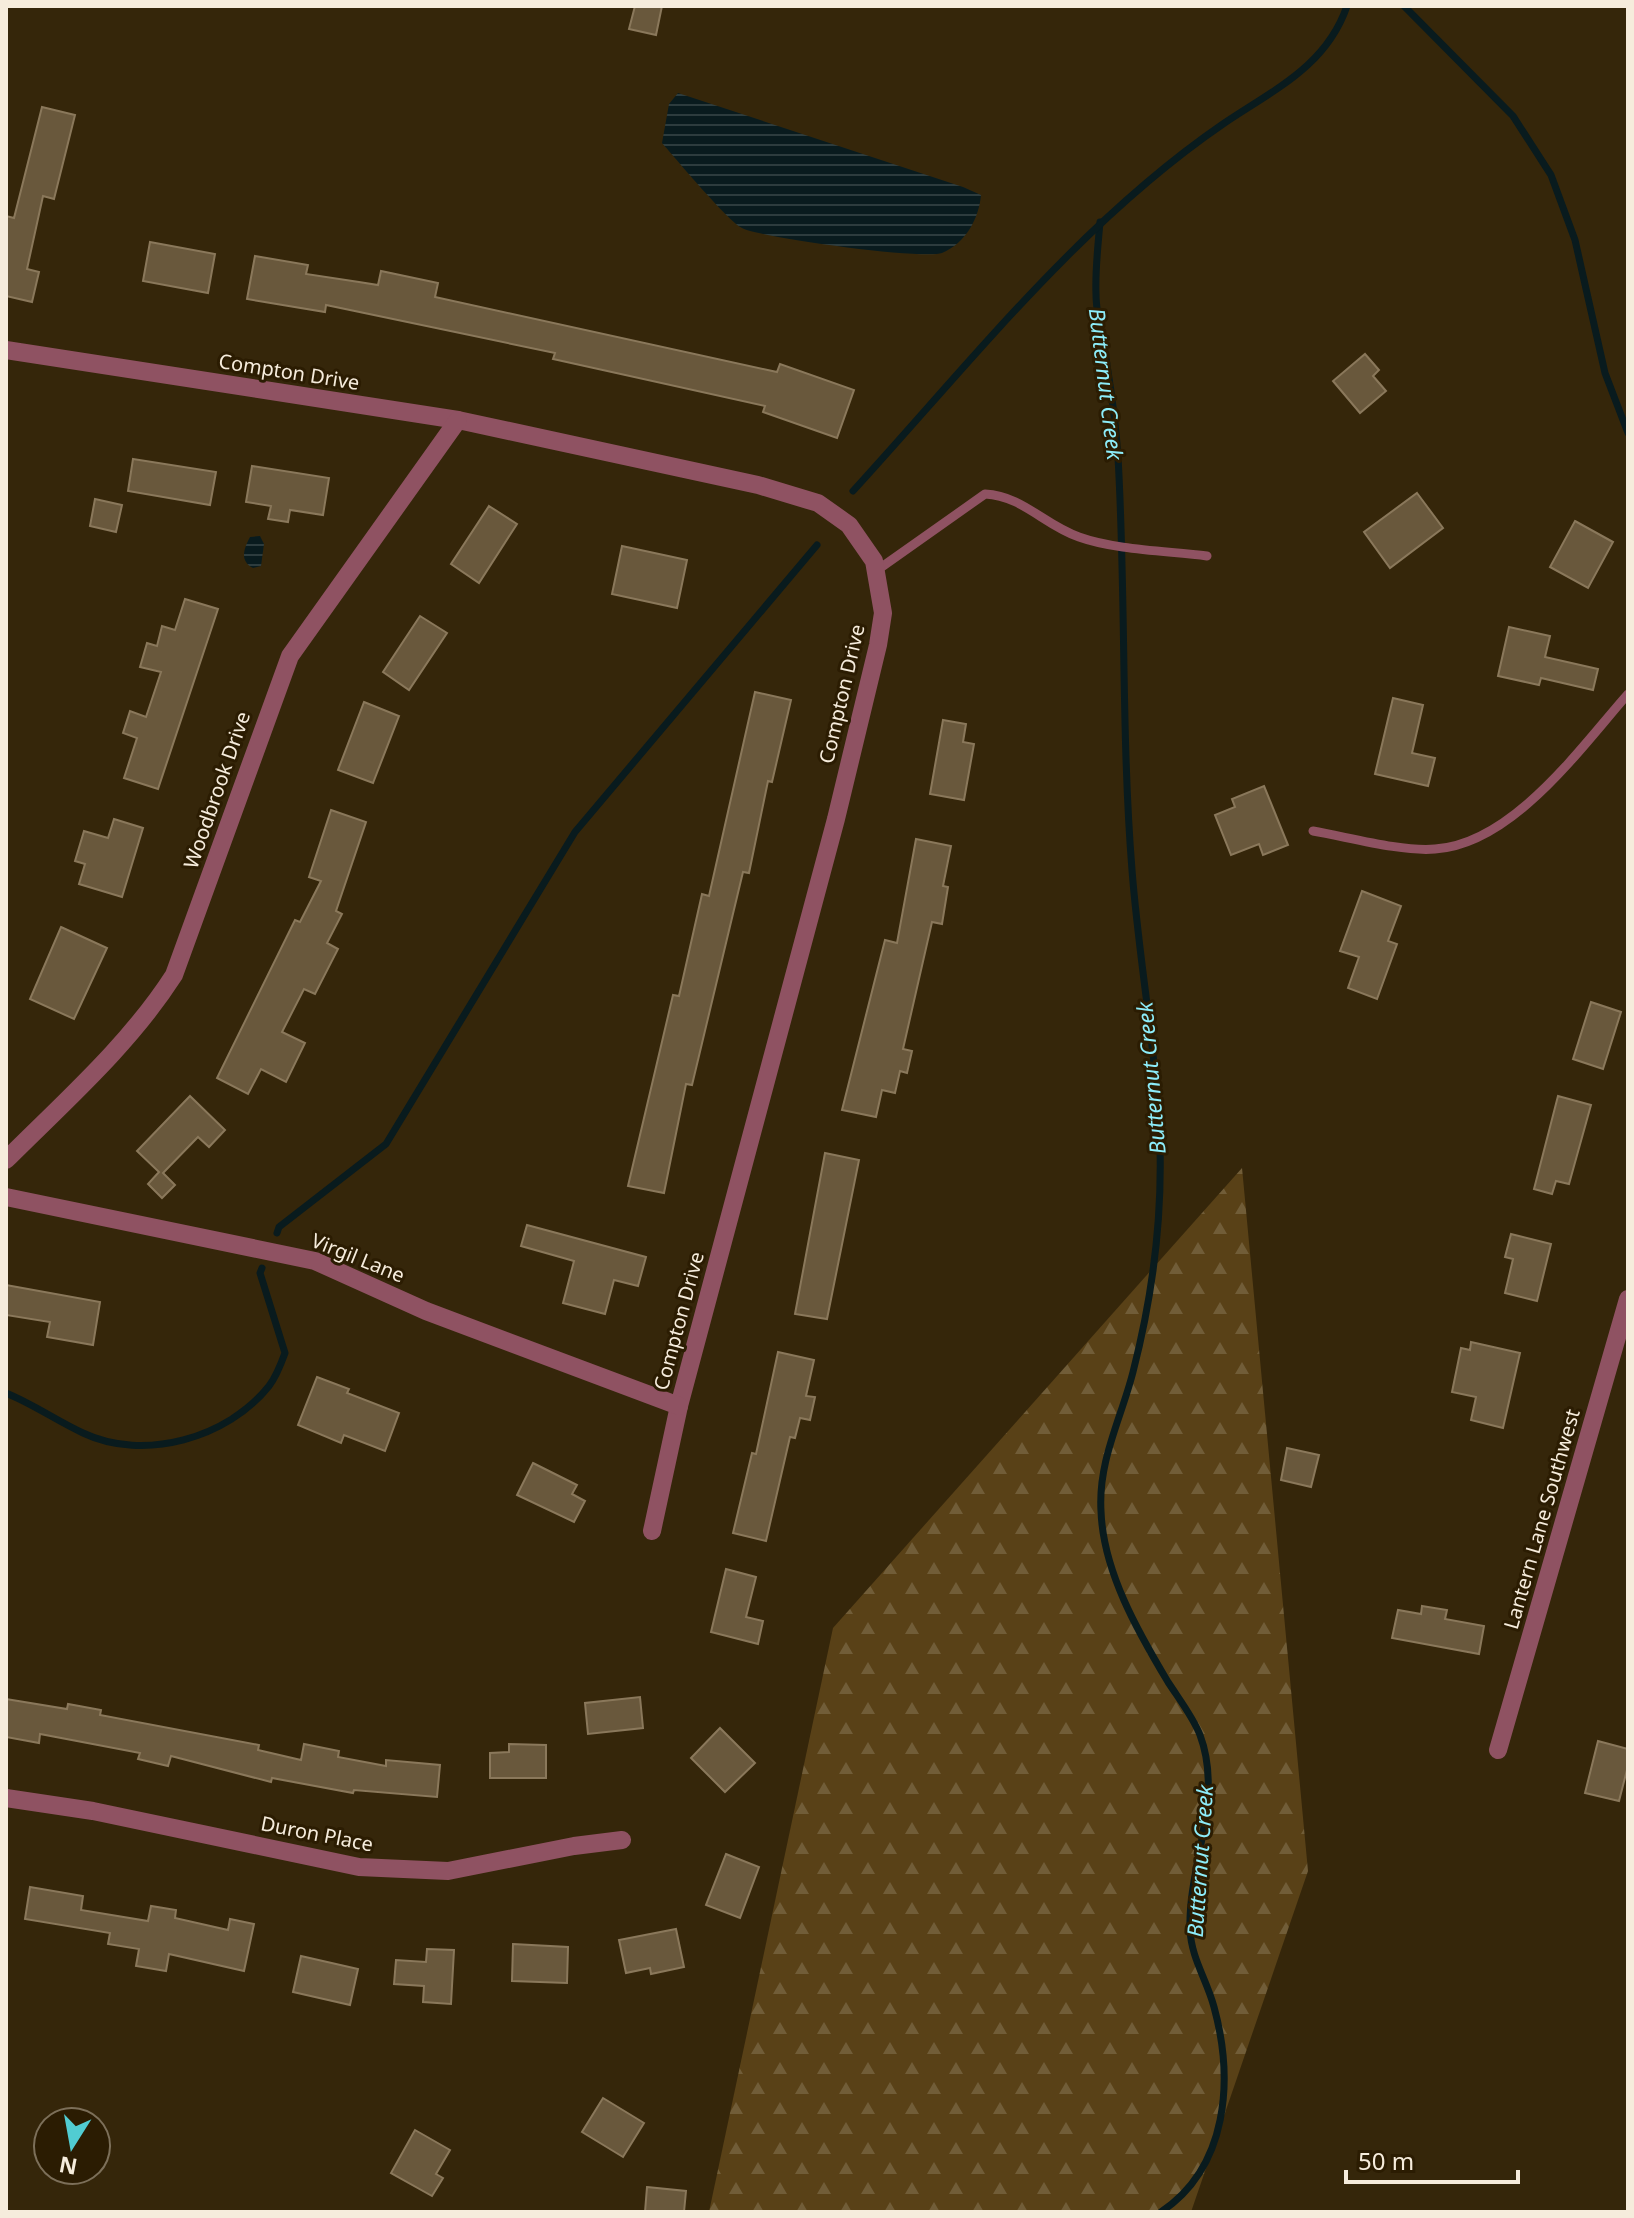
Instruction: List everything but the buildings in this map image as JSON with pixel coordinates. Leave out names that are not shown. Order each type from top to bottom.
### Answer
[{"type":"street","name":"Compton Drive","points":[[6,350],[458,420],[758,485],[818,503],[849,525],[868,551],[876,571],[883,613],[878,645],[832,834],[679,1406],[652,1531]]},
{"type":"street","name":"Woodbrook Drive","points":[[6,1160],[125,1040],[174,975],[290,656],[458,420]]},
{"type":"street","name":"Virgil Lane","points":[[6,1197],[315,1261],[426,1311],[679,1406]]},
{"type":"street","name":"Lantern Lane Southwest","points":[[1498,1750],[1628,1299]]},
{"type":"street","name":"Duron Place","points":[[6,1798],[93,1811],[359,1867],[448,1871],[574,1846],[622,1840]]},
{"type":"lane","points":[[876,571],[975,498],[985,494],[1010,497],[1062,531],[1084,539],[1207,556]]},
{"type":"lane","points":[[1313,831],[1414,849],[1437,849],[1471,840],[1553,784],[1628,694]]},
{"type":"green space","points":[[1242,1168],[1308,1871],[1191,2212],[709,2212],[833,1628]]},
{"type":"shaded area","points":[[678,93],[963,187],[981,195],[974,221],[950,249],[929,254],[809,242],[742,228],[714,202],[662,143],[669,104]]},
{"type":"shaded area","points":[[260,536],[264,544],[261,566],[253,568],[244,558],[245,550],[250,537]]},
{"type":"waterway","points":[[853,491],[1074,249],[1171,163],[1279,88],[1312,61],[1338,27],[1347,6]]},
{"type":"waterway","points":[[1404,6],[1513,116],[1551,175],[1575,240],[1605,373],[1628,433]]},
{"type":"waterway","name":"Butternut Creek","points":[[1100,222],[1096,303],[1111,388],[1118,457],[1129,819],[1160,1147],[1157,1232],[1146,1316],[1107,1457],[1101,1511],[1108,1556],[1124,1600],[1157,1663],[1194,1722],[1206,1759],[1207,1808],[1194,1881],[1190,1929],[1193,1950],[1214,2007],[1224,2064],[1220,2120],[1212,2147],[1200,2171],[1183,2193],[1161,2212]]},
{"type":"waterway","points":[[277,1233],[279,1227],[386,1144],[575,832],[817,545]]},
{"type":"waterway","points":[[6,1393],[83,1433],[107,1441],[158,1445],[208,1431],[252,1404],[272,1382],[285,1353],[260,1273],[262,1268]]}]
